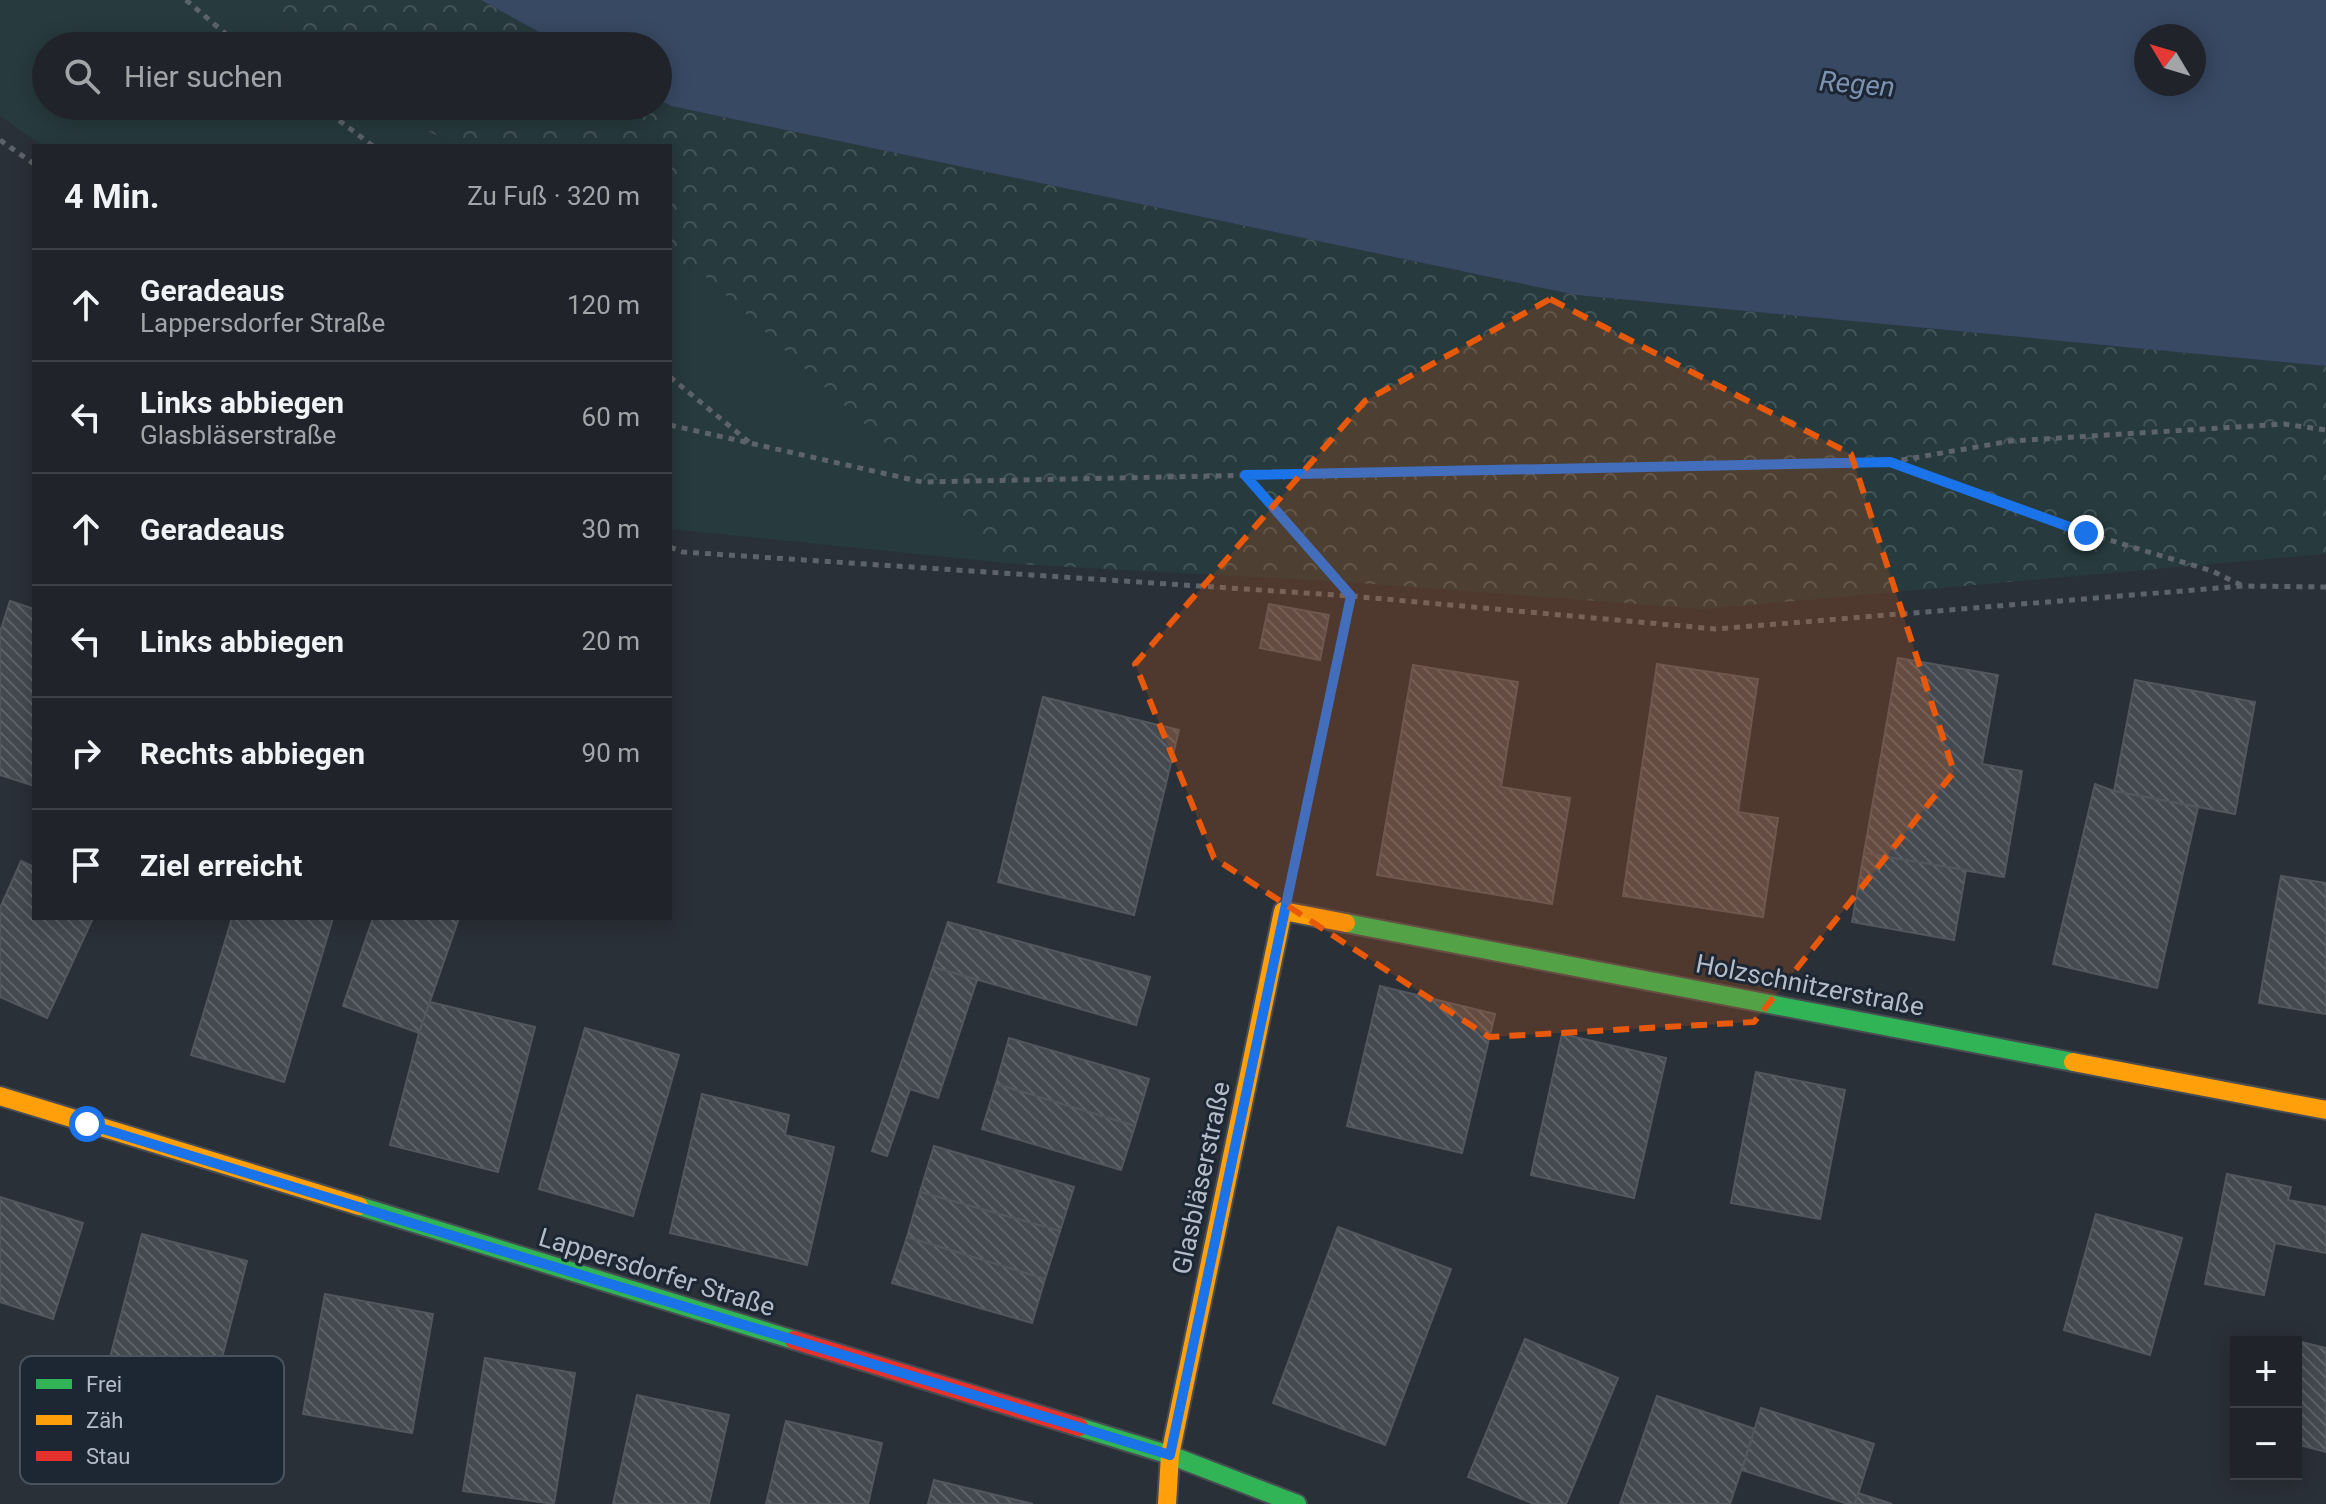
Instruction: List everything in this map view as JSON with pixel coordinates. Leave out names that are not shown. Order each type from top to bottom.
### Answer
[{"type":"street","name":"Holzschnitzerstraße","points":[[1283,911],[2326,1110]]},
{"type":"street","name":"Glasbläserstraße","points":[[1167,1504],[1170,1455],[1283,911]]},
{"type":"street","name":"Lappersdorfer Straße","points":[[0,1096],[1170,1455],[1297,1504]]},
{"type":"path","points":[[186,0],[224,32]]},
{"type":"path","points":[[339,120],[370,144]]},
{"type":"path","points":[[0,140],[32,163]]},
{"type":"path","points":[[672,379],[753,445]]},
{"type":"path","points":[[672,425],[922,482],[1890,462],[2011,441],[2284,424],[2326,430]]},
{"type":"path","points":[[1890,462],[2086,533],[2212,571],[2243,586]]},
{"type":"path","points":[[1245,475],[1351,596]]},
{"type":"path","points":[[672,548],[683,552],[1351,596],[1716,629],[2243,586],[2326,587]]},
{"type":"path","points":[[1283,911],[1351,596]]},
{"type":"highlighted area","points":[[1550,299],[1851,454],[1954,772],[1754,1022],[1489,1037],[1214,858],[1135,664],[1365,401]]},
{"type":"green space","points":[[0,0],[248,0],[288,32],[32,32],[32,120],[407,120],[453,144],[40,144],[0,116]]},
{"type":"green space","points":[[248,0],[481,0],[539,32],[288,32]]},
{"type":"green space","points":[[672,106],[1576,295],[2326,366],[2326,554],[1703,609],[1346,582],[1015,564],[704,275],[672,258],[672,144],[453,144],[407,120],[672,120]]},
{"type":"green space","points":[[672,258],[704,275],[1015,564],[672,529]]},
{"type":"water","name":"Regen","points":[[481,0],[2326,0],[2326,366],[1576,295],[672,106],[672,32],[539,32]]},
{"type":"building","points":[[10,601],[32,608],[32,785],[0,775],[0,632]]},
{"type":"building","points":[[1269,604],[1329,615],[1320,660],[1260,648]]},
{"type":"building","points":[[1898,658],[1998,675],[1982,764],[2022,771],[2004,877],[1864,853]]},
{"type":"building","points":[[1657,664],[1758,679],[1738,812],[1778,818],[1763,917],[1623,896]]},
{"type":"building","points":[[1413,665],[1518,682],[1501,787],[1570,798],[1552,904],[1377,875]]},
{"type":"building","points":[[2135,680],[2255,702],[2235,814],[2114,791]]},
{"type":"building","points":[[1043,697],[1179,730],[1134,915],[998,882]]},
{"type":"building","points":[[2095,784],[2114,791],[2198,807],[2157,988],[2053,964]]},
{"type":"building","points":[[1864,853],[1966,870],[1954,940],[1852,922]]},
{"type":"building","points":[[21,861],[32,866],[32,920],[92,920],[47,1018],[0,997],[0,908]]},
{"type":"building","points":[[2281,876],[2326,883],[2326,1014],[2259,1003]]},
{"type":"building","points":[[231,920],[332,920],[284,1082],[191,1055]]},
{"type":"building","points":[[372,920],[458,920],[419,1033],[343,1006]]},
{"type":"building","points":[[948,922],[1150,977],[1136,1025],[933,967]]},
{"type":"building","points":[[933,967],[977,980],[938,1098],[910,1089],[887,1156],[872,1151]]},
{"type":"building","points":[[1380,986],[1495,1014],[1462,1153],[1347,1126]]},
{"type":"building","points":[[430,1002],[535,1027],[498,1172],[390,1145]]},
{"type":"building","points":[[585,1028],[679,1055],[633,1216],[539,1189]]},
{"type":"building","points":[[1562,1034],[1666,1058],[1634,1198],[1531,1175]]},
{"type":"building","points":[[1009,1038],[1149,1079],[1135,1126],[996,1084]]},
{"type":"building","points":[[1756,1072],[1845,1090],[1820,1219],[1731,1203]]},
{"type":"building","points":[[996,1084],[1135,1126],[1121,1170],[982,1129]]},
{"type":"building","points":[[702,1094],[789,1115],[785,1135],[834,1147],[807,1265],[670,1233]]},
{"type":"building","points":[[934,1146],[1074,1187],[1060,1231],[920,1192]]},
{"type":"building","points":[[2227,1174],[2291,1187],[2288,1200],[2326,1207],[2326,1253],[2275,1243],[2264,1295],[2205,1284]]},
{"type":"building","points":[[920,1192],[1060,1231],[1045,1279],[907,1237]]},
{"type":"building","points":[[0,1197],[83,1223],[53,1319],[0,1302]]},
{"type":"building","points":[[2096,1214],[2182,1238],[2150,1355],[2064,1330]]},
{"type":"building","points":[[1338,1227],[1451,1269],[1385,1445],[1273,1403]]},
{"type":"building","points":[[142,1234],[247,1261],[222,1356],[110,1356]]},
{"type":"building","points":[[907,1237],[1045,1279],[1032,1323],[892,1283]]},
{"type":"building","points":[[325,1294],[433,1314],[412,1433],[303,1414]]},
{"type":"building","points":[[1525,1339],[1618,1378],[1566,1504],[1534,1504],[1468,1477]]},
{"type":"building","points":[[2302,1342],[2326,1348],[2326,1452],[2302,1446]]},
{"type":"building","points":[[485,1358],[575,1373],[554,1504],[463,1491]]},
{"type":"building","points":[[637,1395],[729,1415],[709,1504],[613,1504]]},
{"type":"building","points":[[1657,1396],[1755,1429],[1730,1504],[1620,1504]]},
{"type":"building","points":[[1761,1408],[1874,1444],[1855,1504],[1742,1470]]},
{"type":"building","points":[[786,1421],[882,1443],[868,1504],[766,1504]]},
{"type":"building","points":[[934,1480],[1033,1504],[928,1504]]},
{"type":"building","points":[[1858,1493],[1892,1504],[1855,1504]]},
{"type":"traffic: fast","points":[[1346,923],[2073,1062]]},
{"type":"traffic: fast","points":[[359,1206],[794,1340]]},
{"type":"traffic: fast","points":[[1079,1427],[1170,1455],[1297,1504]]},
{"type":"traffic: slow","points":[[1167,1504],[1170,1455],[1283,911],[1346,923]]},
{"type":"traffic: slow","points":[[2073,1062],[2326,1110]]},
{"type":"traffic: slow","points":[[0,1096],[359,1206]]},
{"type":"traffic: jam","points":[[794,1340],[1079,1427]]},
{"type":"route","points":[[87,1124],[1170,1455],[1351,596],[1245,475],[1890,462],[2086,533]]}]
